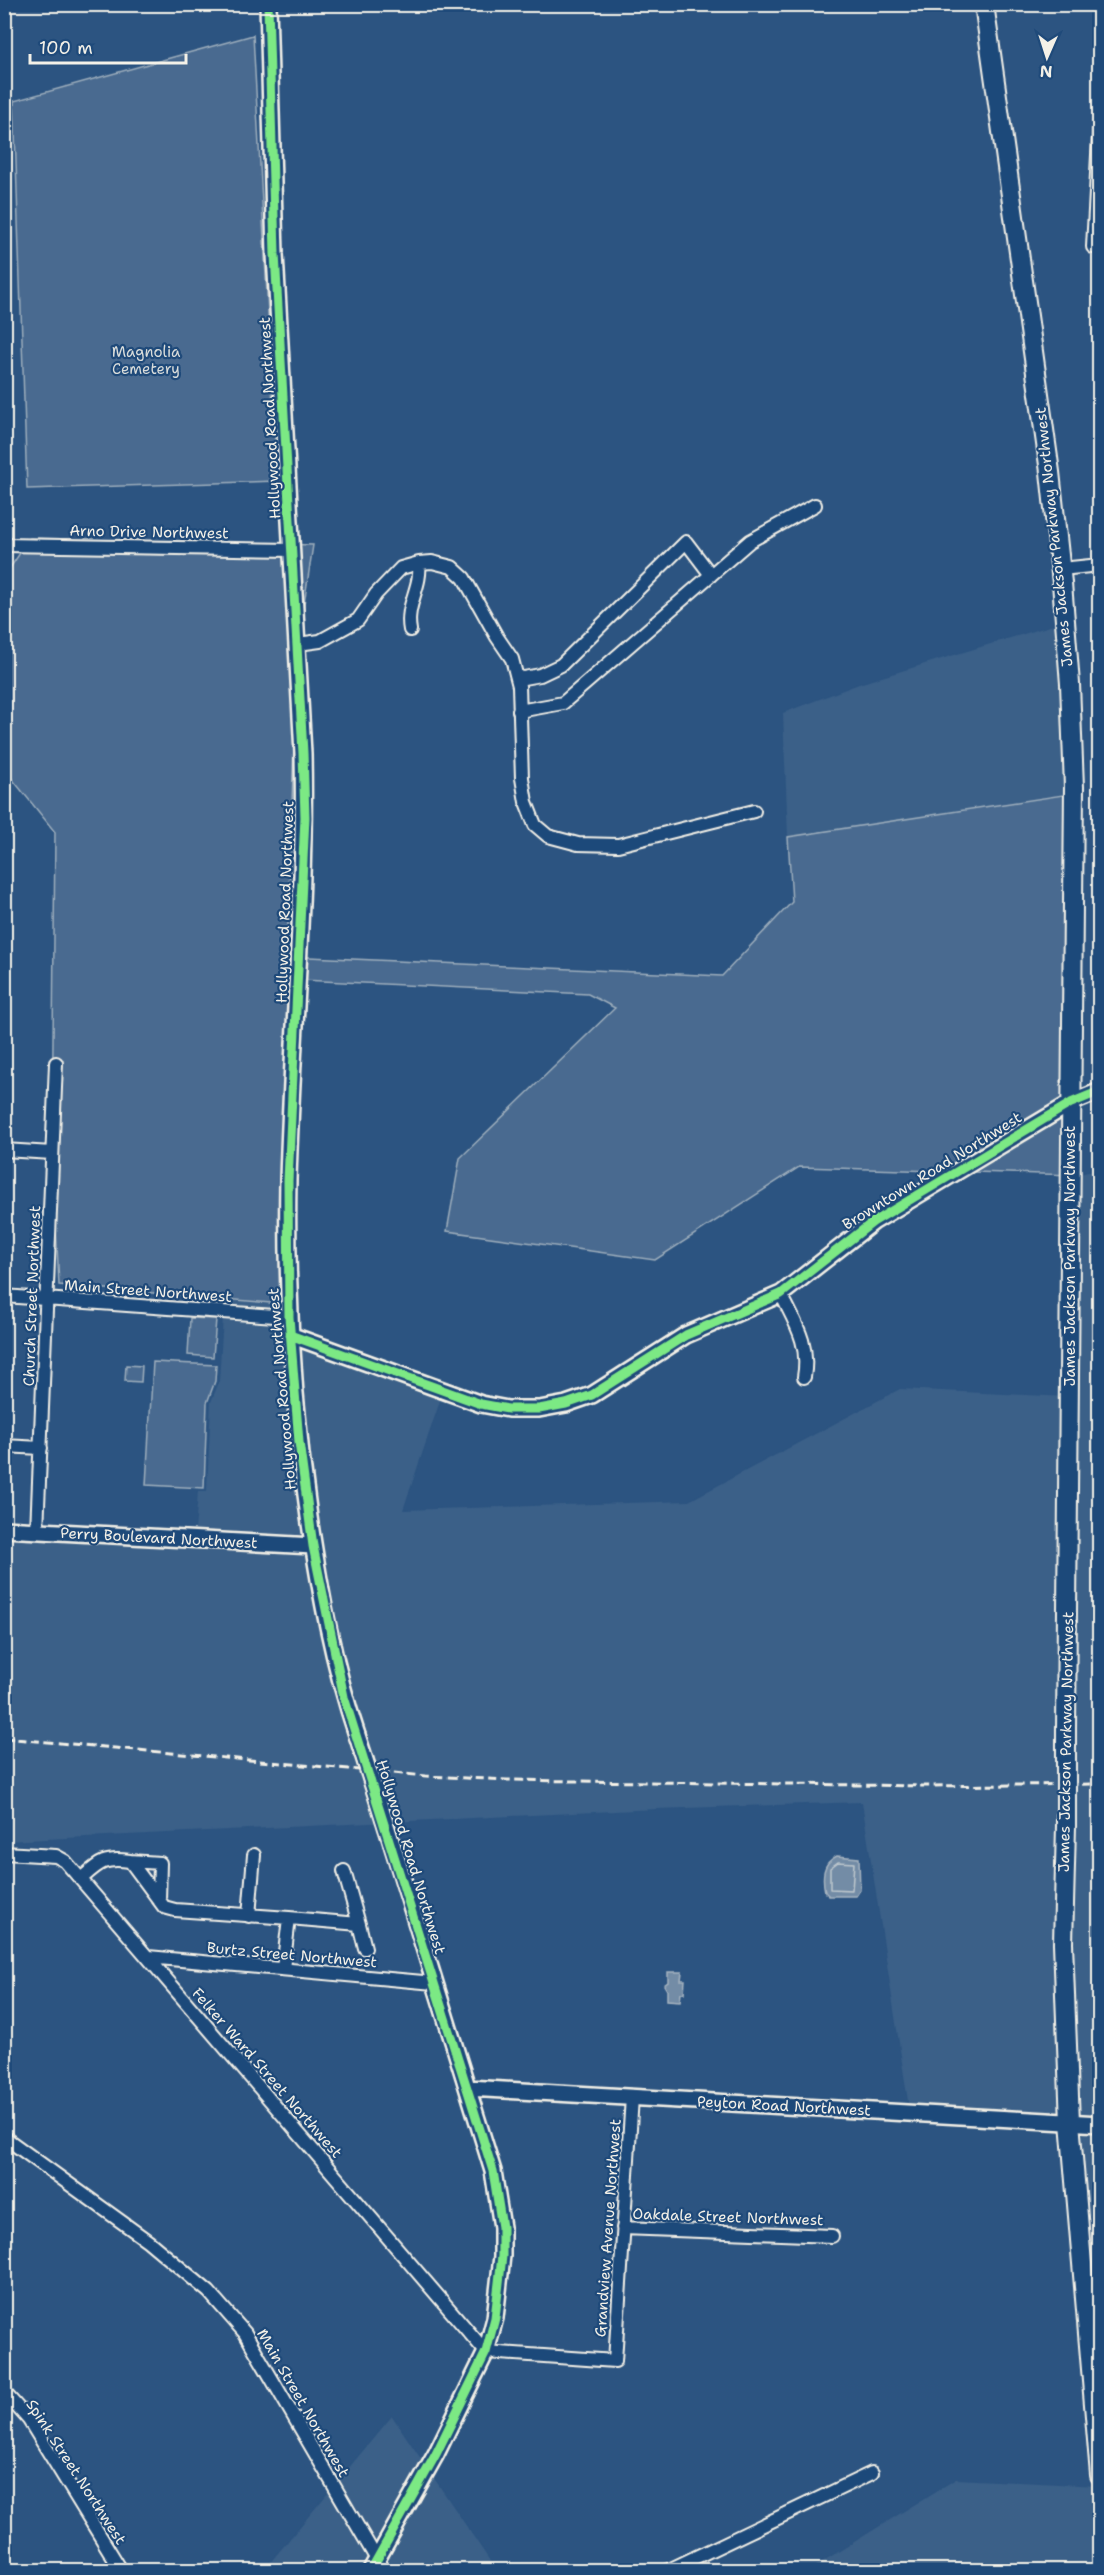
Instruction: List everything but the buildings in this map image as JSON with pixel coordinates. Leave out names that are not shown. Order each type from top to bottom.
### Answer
[{"type":"main road","name":"James Jackson Parkway Northwest","points":[[984,4],[1050,472],[1061,569],[1070,684],[1074,786],[1066,1826],[1063,1943],[1070,2122],[1100,2475]]},
{"type":"street","name":"Hollywood Road Northwest","points":[[268,4],[275,254],[298,644],[305,817],[288,1181],[289,1317],[299,1442],[313,1546],[331,1643],[344,1697],[493,2171],[502,2227],[500,2290],[486,2352],[377,2567]]},
{"type":"street","points":[[1100,118],[1093,247],[1100,247]]},
{"type":"street","points":[[519,711],[563,703],[750,541],[815,505]]},
{"type":"street","points":[[518,680],[540,675],[561,665],[686,542],[711,575]]},
{"type":"street","name":"Arno Drive Northwest","points":[[4,545],[292,550]]},
{"type":"street","points":[[298,644],[320,641],[358,620],[376,594],[401,568],[419,562],[432,562],[452,567],[464,578],[512,659],[518,680],[522,778],[526,802],[536,825],[548,836],[578,844],[618,846],[754,811]]},
{"type":"street","points":[[411,630],[408,612],[420,581],[419,562]]},
{"type":"street","points":[[1061,569],[1100,565]]},
{"type":"street","name":"Church Street Northwest","points":[[36,1531],[48,1299],[56,1063]]},
{"type":"street","name":"Browntown Road Northwest","points":[[290,1335],[481,1404],[508,1409],[539,1409],[566,1404],[592,1395],[686,1335],[762,1305],[781,1294],[873,1222],[1071,1103],[1100,1091]]},
{"type":"street","points":[[4,1150],[52,1153]]},
{"type":"street","points":[[781,1294],[805,1345],[807,1361],[804,1377]]},
{"type":"street","name":"Main Street Northwest","points":[[4,1296],[289,1317]]},
{"type":"street","points":[[4,1446],[40,1448]]},
{"type":"street","name":"Perry Boulevard Northwest","points":[[4,1529],[313,1546]]},
{"type":"street","name":"Felker Ward Street Northwest","points":[[4,1853],[56,1856],[65,1861],[486,2352]]},
{"type":"street","points":[[249,1916],[254,1855]]},
{"type":"street","points":[[81,1879],[102,1861],[117,1859],[160,1863],[159,1900]]},
{"type":"street","points":[[130,1861],[164,1907],[175,1910],[359,1924]]},
{"type":"street","points":[[344,1871],[365,1948]]},
{"type":"street","points":[[283,1969],[289,1918]]},
{"type":"street","name":"Burtz Street Northwest","points":[[148,1957],[434,1983]]},
{"type":"street","name":"Peyton Road Northwest","points":[[468,2088],[1100,2124]]},
{"type":"street","name":"Grandview Avenue Northwest","points":[[486,2352],[615,2361],[632,2097]]},
{"type":"street","name":"Main Street Northwest","points":[[4,2138],[148,2241],[209,2292],[245,2333],[377,2567]]},
{"type":"street","name":"Oakdale Street Northwest","points":[[623,2228],[832,2236]]},
{"type":"street","name":"Spink Street Northwest","points":[[4,2392],[29,2421],[121,2571]]},
{"type":"street","points":[[669,2571],[872,2473]]},
{"type":"shaded area","points":[[1073,619],[1076,793],[788,837],[783,713],[859,684]]},
{"type":"shaded area","points":[[1099,1170],[1099,2215],[1075,2216],[1062,2122],[910,2114],[862,1802],[656,1809],[5,1841],[5,1535],[194,1547],[198,1491],[207,1491],[211,1402],[219,1382],[224,1300],[295,1305],[294,1329],[444,1389],[403,1510],[689,1501],[900,1389],[1069,1397],[1074,1175]]},
{"type":"shaded area","points":[[392,2416],[496,2570],[264,2570]]},
{"type":"shaded area","points":[[956,2479],[1099,2486],[1099,2570],[809,2570]]},
{"type":"green space","name":"Magnolia Cemetery","points":[[253,35],[277,481],[27,489],[14,101]]},
{"type":"green space","points":[[30,538],[313,545],[297,650],[287,956],[722,976],[792,902],[788,837],[1076,793],[1074,1175],[799,1167],[655,1260],[447,1231],[460,1158],[615,1008],[588,994],[302,980],[296,1060],[295,1305],[59,1285],[52,1148],[55,832],[5,770],[4,577]]},
{"type":"green space","points":[[190,1318],[216,1319],[213,1357],[188,1355]]},
{"type":"green space","points":[[153,1362],[216,1365],[215,1381],[207,1403],[204,1488],[146,1485]]},
{"type":"green space","points":[[126,1365],[142,1366],[141,1382],[125,1381]]},
{"type":"water","points":[[837,1856],[859,1858],[860,1890],[856,1896],[829,1896],[825,1892],[824,1871],[828,1862]]},
{"type":"water","points":[[668,1972],[682,1972],[681,1980],[685,1980],[684,1993],[681,1993],[680,2001],[667,2000],[667,1990],[664,1985],[668,1982]]},
{"type":"railway","points":[[4,1738],[426,1776],[507,1780],[927,1786],[1100,1784]]},
{"type":"cycle path","points":[[268,4],[275,254],[305,817],[288,1181],[289,1317],[299,1442],[313,1546],[344,1697],[493,2171],[502,2227],[502,2256],[495,2318],[486,2352],[436,2454],[371,2570]]},
{"type":"cycle path","points":[[290,1335],[481,1404],[508,1409],[539,1409],[566,1404],[592,1395],[686,1335],[781,1294],[873,1222],[1071,1103],[1100,1091]]}]
